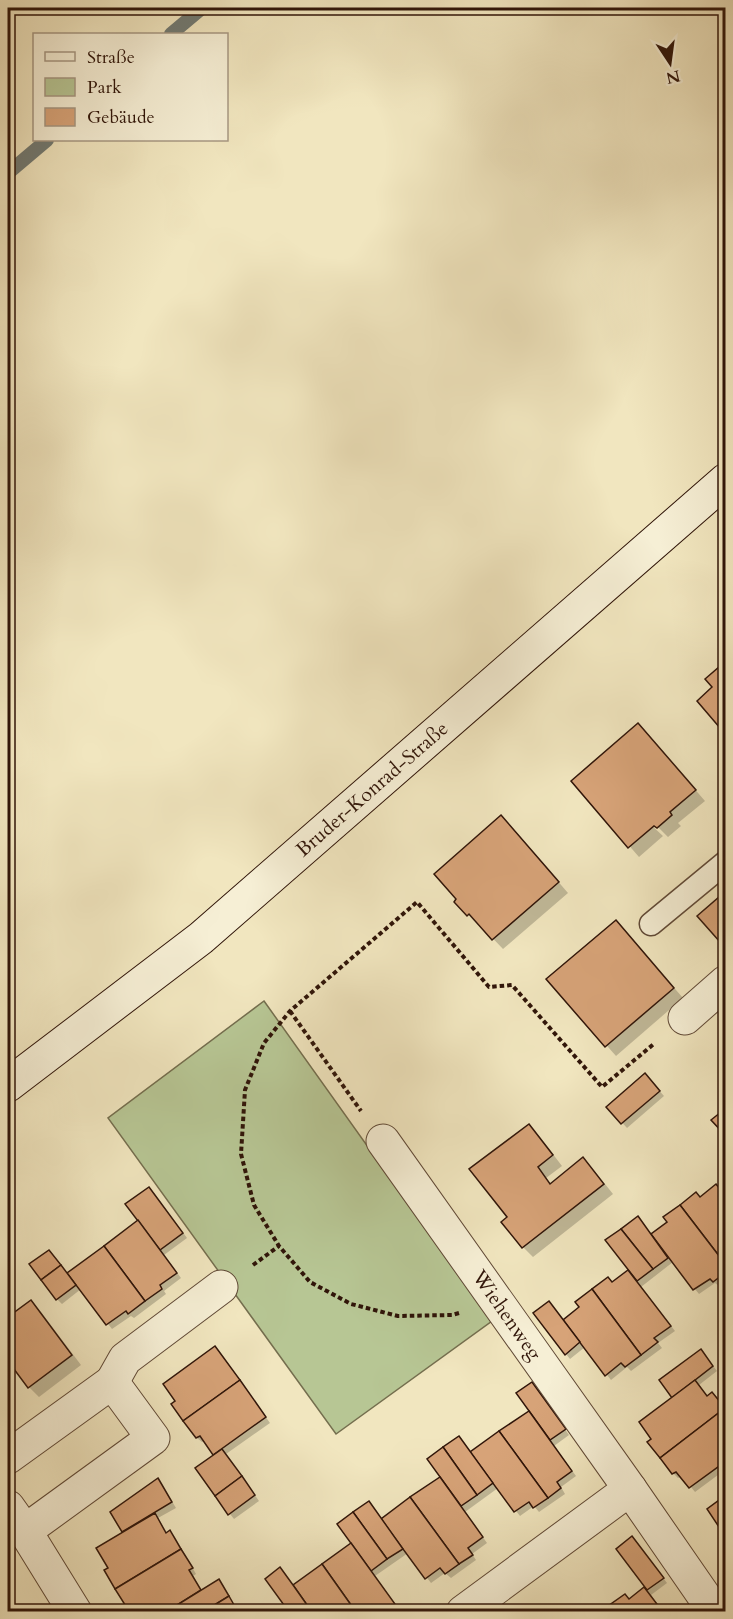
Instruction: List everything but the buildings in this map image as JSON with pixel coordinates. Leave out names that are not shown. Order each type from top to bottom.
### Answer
[{"type":"street","name":"Bruder-Konrad-Straße","points":[[8,1085],[201,938],[726,480]]},
{"type":"street","points":[[685,1018],[726,982]]},
{"type":"street","name":"Wiehenweg","points":[[383,1141],[715,1611]]},
{"type":"street","points":[[8,1457],[112,1382],[125,1359],[221,1287]]},
{"type":"street","points":[[75,1611],[16,1519],[153,1438],[112,1382]]},
{"type":"street","points":[[463,1611],[630,1489]]},
{"type":"lane","points":[[651,924],[726,862]]},
{"type":"path","points":[[496,1300],[452,1315],[398,1317],[351,1304],[310,1282],[279,1246],[254,1204],[241,1154],[245,1090],[264,1043],[290,1011],[417,902],[489,987],[512,985],[602,1087],[685,1018]]},
{"type":"path","points":[[290,1011],[383,1141]]},
{"type":"green space","points":[[264,1001],[492,1321],[336,1434],[108,1118]]},
{"type":"waterway","points":[[172,33],[202,8]]},
{"type":"waterway","points":[[8,173],[46,141]]}]
